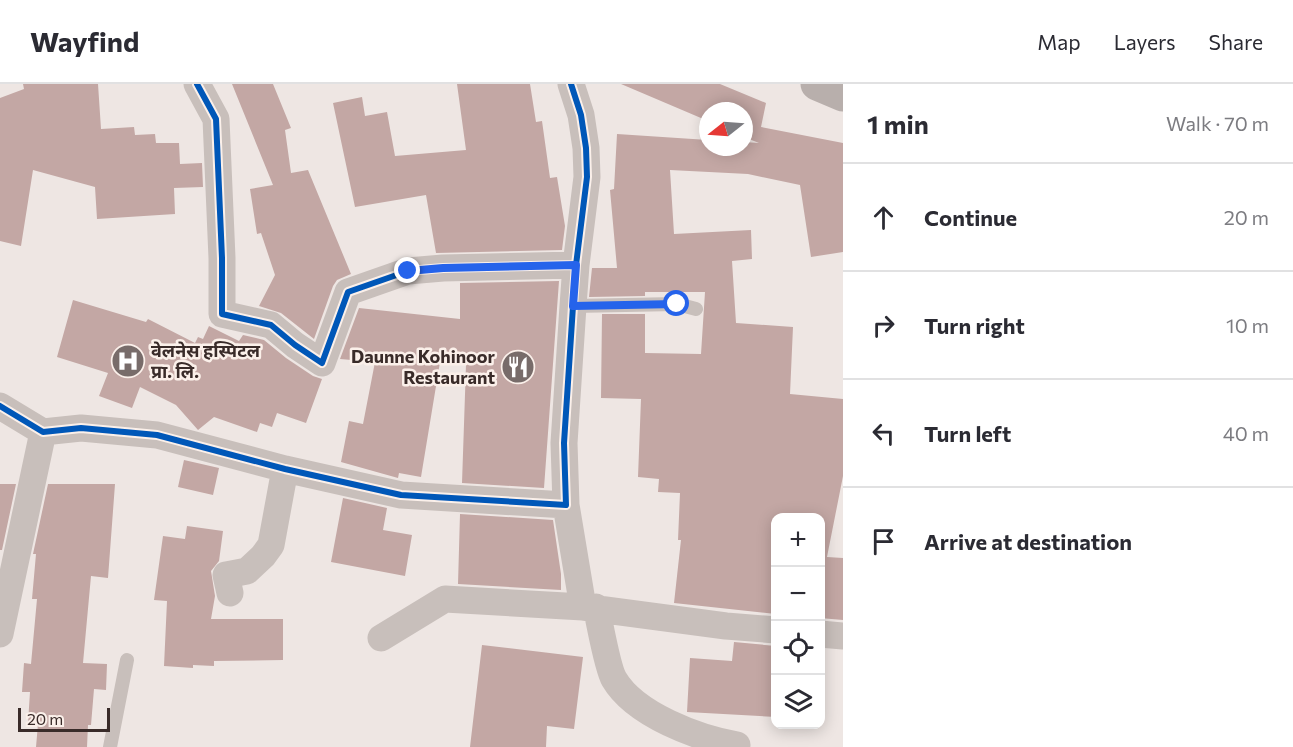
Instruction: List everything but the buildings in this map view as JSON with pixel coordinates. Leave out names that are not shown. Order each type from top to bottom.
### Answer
[{"type":"main road","points":[[817,84],[843,94]]},
{"type":"street","points":[[197,84],[216,119],[222,314],[271,325],[322,363],[348,292],[408,271],[576,265]]},
{"type":"street","points":[[571,84],[581,115],[587,177],[576,265],[564,443],[566,505],[590,607],[613,678],[630,698],[672,725],[712,741],[737,745]]},
{"type":"street","points":[[0,406],[43,432],[81,428],[158,435],[285,469],[401,495],[566,505]]},
{"type":"street","points":[[0,634],[7,559],[43,432]]},
{"type":"street","points":[[230,594],[226,575],[248,571],[271,545],[285,469]]},
{"type":"street","points":[[381,638],[445,599],[590,607],[726,626],[771,630]]},
{"type":"street","points":[[825,634],[843,636]]},
{"type":"lane","points":[[573,306],[677,304],[696,309]]},
{"type":"lane","points":[[110,747],[127,660]]},
{"type":"cycle path","points":[[197,84],[216,119],[222,314],[271,325],[322,363],[348,292],[408,271],[576,265]]},
{"type":"cycle path","points":[[0,406],[43,432],[81,428],[157,435],[285,469],[401,495],[566,505],[564,443],[576,265],[587,177],[581,115],[571,84]]},
{"type":"place","name":"वेलनेस हस्पिटल प्रा. लि.","points":[[128,361]]},
{"type":"place","name":"Daunne Kohinoor Restaurant","points":[[518,367]]},
{"type":"route","points":[[408,271],[576,265],[573,306],[677,304]]}]
